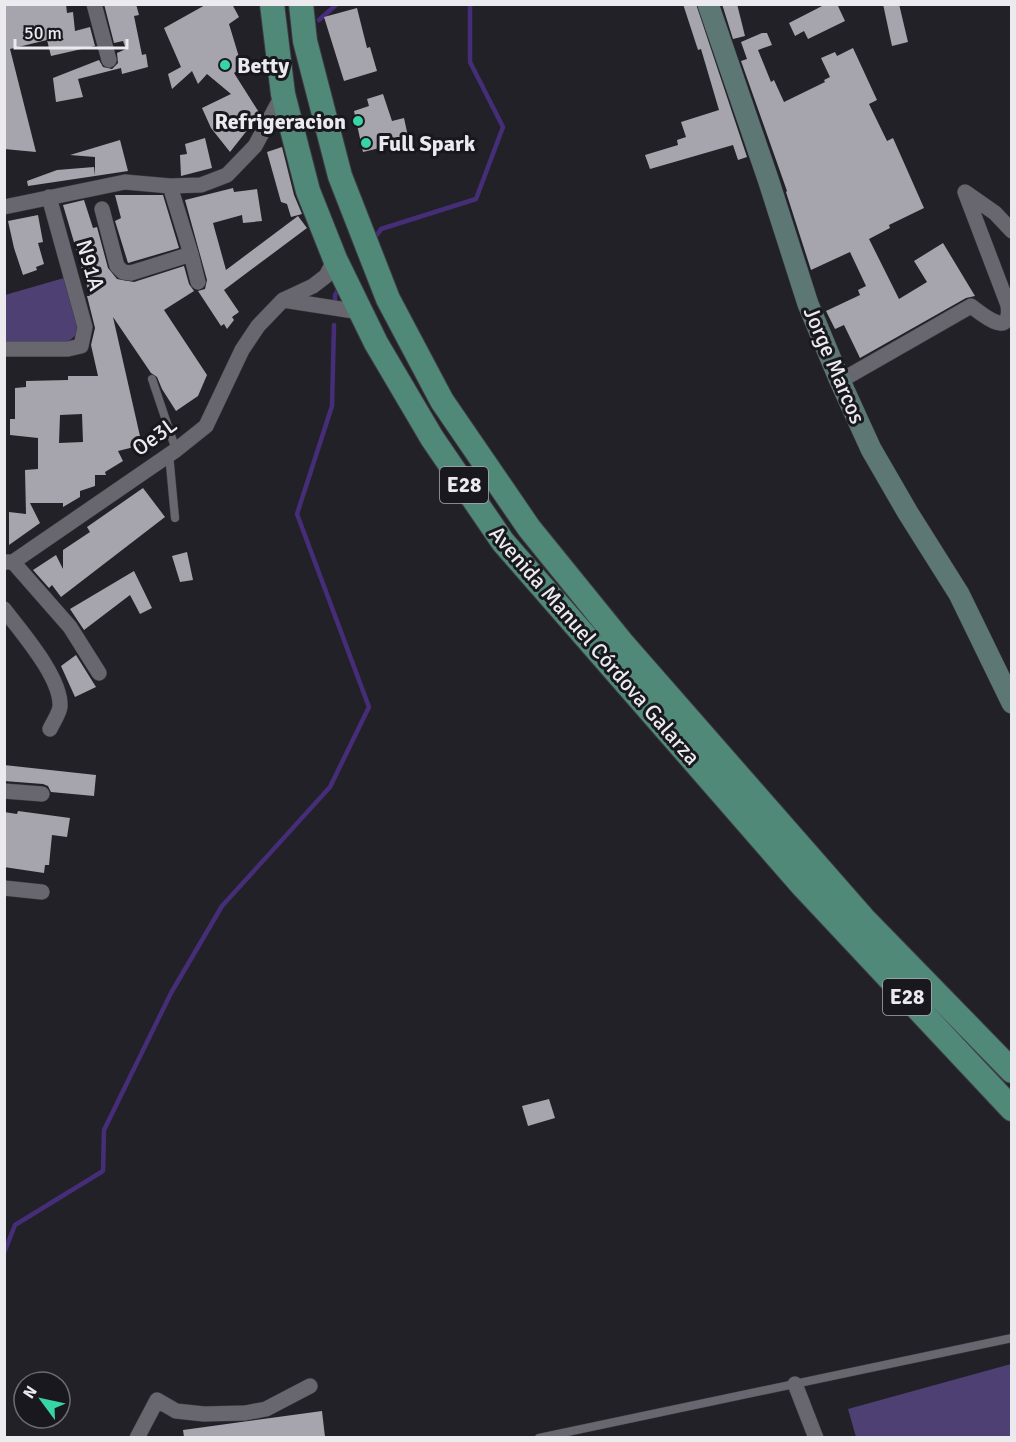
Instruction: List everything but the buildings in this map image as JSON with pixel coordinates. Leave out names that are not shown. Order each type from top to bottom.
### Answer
[{"type":"main road","name":"Avenida Manuel Córdova Galarza","points":[[301,4],[305,41],[340,176],[388,299],[442,401],[529,528],[615,635],[863,918],[1011,1071]]},
{"type":"main road","name":"Jorge Marcos","points":[[708,4],[768,178],[808,304],[840,381],[871,449],[959,594],[1011,703]]},
{"type":"main road","name":"Avenida Manuel Córdova Galarza","points":[[269,10],[283,94],[308,191],[335,259],[376,344],[432,438],[503,542],[802,885],[1011,1109]]},
{"type":"main road","points":[[802,885],[820,867]]},
{"type":"street","points":[[94,4],[109,60]]},
{"type":"street","points":[[4,207],[125,182],[201,186],[227,175],[255,146],[283,94]]},
{"type":"street","points":[[170,186],[198,282]]},
{"type":"street","points":[[840,381],[971,306],[996,323],[1001,324],[1006,320],[1009,314],[1008,305],[965,192],[995,213],[1011,231]]},
{"type":"street","name":"N91A","points":[[4,350],[68,349],[81,346],[85,327],[49,197]]},
{"type":"street","points":[[102,209],[117,266],[123,272],[131,273],[191,254]]},
{"type":"street","name":"Oe3L","points":[[9,562],[172,452],[206,426],[242,350],[258,326],[283,300],[326,276],[335,259]]},
{"type":"street","points":[[283,300],[360,312]]},
{"type":"street","points":[[9,562],[70,627],[99,673]]},
{"type":"street","points":[[4,609],[58,688],[60,709],[50,729]]},
{"type":"street","points":[[4,791],[42,794]]},
{"type":"street","points":[[4,888],[42,892]]},
{"type":"street","points":[[795,1384],[816,1437]]},
{"type":"street","points":[[137,1437],[157,1400],[176,1411],[204,1414],[245,1413],[266,1409],[310,1386]]},
{"type":"lane","points":[[152,379],[172,452],[175,518]]},
{"type":"lane","points":[[539,1437],[1011,1338]]},
{"type":"shaded area","points":[[64,278],[79,321],[78,333],[67,343],[5,343],[5,295]]},
{"type":"shaded area","points":[[1011,1364],[1011,1437],[856,1437],[848,1409]]},
{"type":"waterway","points":[[319,20],[337,4]]},
{"type":"waterway","points":[[377,235],[381,229],[476,199],[503,127],[470,62],[470,4]]},
{"type":"waterway","points":[[335,299],[340,287]]},
{"type":"waterway","points":[[4,1253],[15,1225],[103,1171],[104,1130],[171,993],[222,906],[330,787],[369,707],[297,514],[332,406],[334,325]]},
{"type":"place","name":"Betty","points":[[225,65]]},
{"type":"place","name":"Refrigeracion","points":[[358,121]]},
{"type":"place","name":"Full Spark","points":[[366,143]]}]
